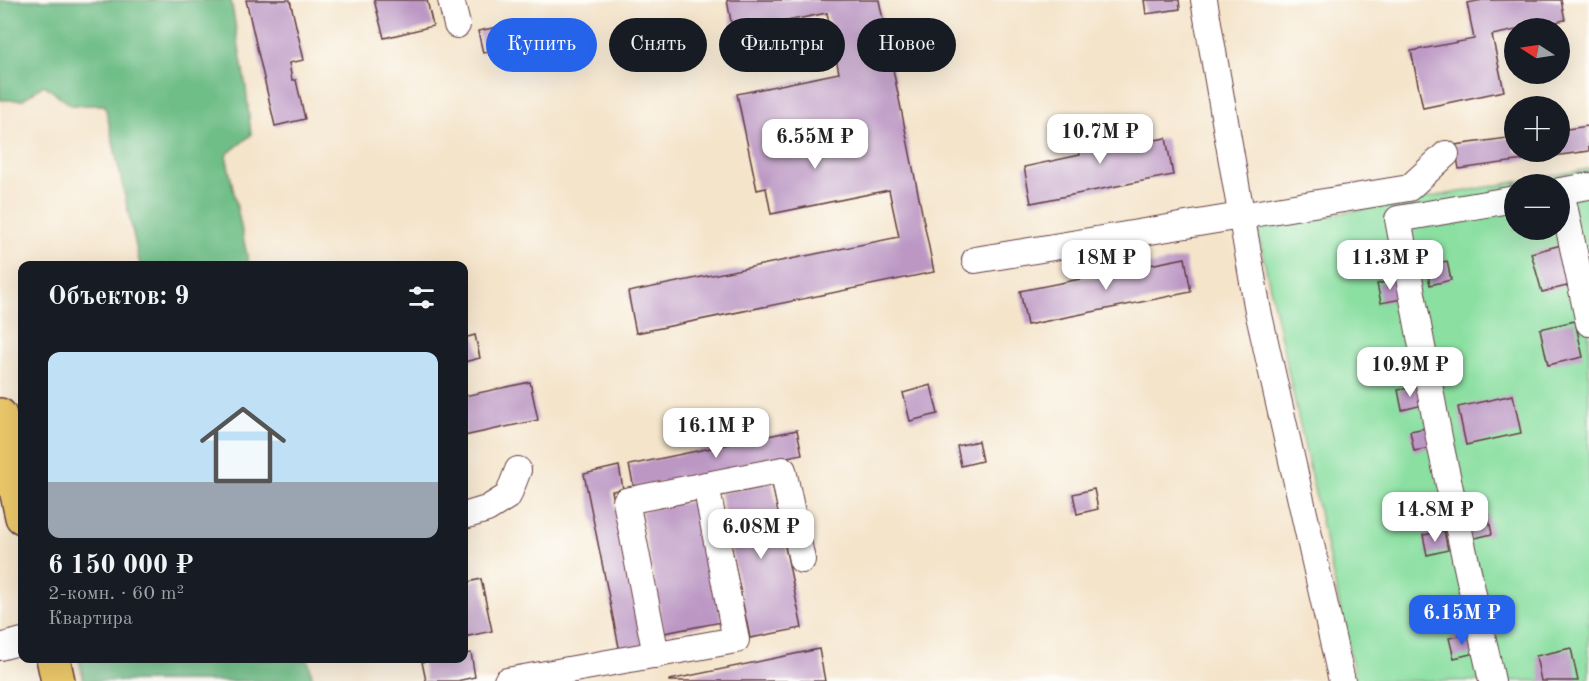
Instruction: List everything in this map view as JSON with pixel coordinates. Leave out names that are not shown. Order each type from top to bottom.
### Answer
[{"type":"main road","points":[[0,415],[18,499]]},
{"type":"main road","points":[[54,663],[58,681]]},
{"type":"street","points":[[451,0],[457,25]]},
{"type":"street","points":[[1204,0],[1258,311],[1341,681]]},
{"type":"street","points":[[975,260],[1409,188],[1446,154]]},
{"type":"street","points":[[1570,189],[1589,186]]},
{"type":"street","points":[[1492,681],[1441,448],[1398,219],[1504,201]]},
{"type":"street","points":[[1570,237],[1589,323]]},
{"type":"street","points":[[468,515],[487,509],[508,496],[518,470]]},
{"type":"street","points":[[656,655],[626,501],[783,470],[802,560]]},
{"type":"street","points":[[507,681],[736,640],[706,485]]},
{"type":"street","points":[[0,647],[18,642]]},
{"type":"green space","points":[[0,0],[231,0],[246,88],[251,135],[226,155],[248,261],[139,261],[105,105],[71,105],[44,85],[22,100],[0,100]]},
{"type":"green space","points":[[1589,169],[1589,681],[1356,681],[1257,228],[1504,184],[1504,240],[1570,240],[1570,174],[1561,174]]},
{"type":"green space","points":[[80,663],[309,663],[313,681],[84,681]]},
{"type":"building","points":[[246,0],[290,0],[304,60],[289,63],[292,80],[296,80],[305,119],[275,126]]},
{"type":"building","points":[[374,0],[427,0],[433,26],[384,38]]},
{"type":"building","points":[[727,0],[879,0],[883,18],[857,18],[857,72],[894,72],[934,272],[636,333],[628,292],[899,237],[889,190],[771,214],[766,188],[757,190],[737,94],[845,72],[845,18],[828,18],[827,13],[802,18],[730,18]]},
{"type":"building","points":[[1144,0],[1179,0],[1180,9],[1146,14]]},
{"type":"building","points":[[1483,0],[1561,0],[1565,18],[1504,18],[1504,33],[1492,35],[1504,91],[1423,108],[1411,51],[1474,39],[1467,3]]},
{"type":"building","points":[[486,29],[486,52],[483,53],[478,31]]},
{"type":"building","points":[[1130,125],[1134,144],[1166,138],[1173,175],[1031,203],[1024,167],[1080,155],[1076,136]]},
{"type":"building","points":[[1588,126],[1589,151],[1570,154],[1570,129]]},
{"type":"building","points":[[1504,138],[1504,162],[1510,162],[1459,169],[1455,145]]},
{"type":"building","points":[[1561,245],[1571,285],[1542,292],[1531,253]]},
{"type":"building","points":[[1185,258],[1191,292],[1027,325],[1020,291]]},
{"type":"building","points":[[1447,261],[1451,280],[1430,285],[1426,265]]},
{"type":"building","points":[[1398,279],[1402,299],[1381,303],[1377,284]]},
{"type":"building","points":[[1575,321],[1583,357],[1548,365],[1540,329]]},
{"type":"building","points":[[475,335],[480,358],[468,361],[468,337]]},
{"type":"building","points":[[1452,362],[1457,381],[1436,386],[1431,366]]},
{"type":"building","points":[[530,382],[538,420],[468,435],[468,395]]},
{"type":"building","points":[[931,385],[938,414],[910,421],[903,393]]},
{"type":"building","points":[[1419,386],[1423,405],[1402,410],[1398,390]]},
{"type":"building","points":[[1513,395],[1521,433],[1466,445],[1458,407]]},
{"type":"building","points":[[1431,427],[1435,447],[1414,451],[1410,431]]},
{"type":"building","points":[[797,430],[802,454],[634,488],[629,465]]},
{"type":"building","points":[[978,441],[982,461],[961,466],[957,446]]},
{"type":"building","points":[[619,466],[623,489],[612,491],[644,647],[620,652],[584,474]]},
{"type":"building","points":[[772,483],[802,628],[750,638],[720,493]]},
{"type":"building","points":[[1094,489],[1098,509],[1077,514],[1073,494]]},
{"type":"building","points":[[699,500],[722,622],[664,633],[641,511]]},
{"type":"building","points":[[1488,515],[1492,534],[1471,539],[1467,519]]},
{"type":"building","points":[[1444,531],[1448,550],[1427,555],[1423,535]]},
{"type":"building","points":[[481,579],[492,631],[468,636],[468,582]]},
{"type":"building","points":[[1470,634],[1475,653],[1454,658],[1449,638]]},
{"type":"building","points":[[1571,648],[1578,681],[1541,681],[1536,656]]},
{"type":"building","points":[[819,649],[825,681],[669,681],[669,680]]},
{"type":"building","points":[[468,653],[471,653],[475,677],[457,681],[426,681],[422,663],[468,663]]}]
